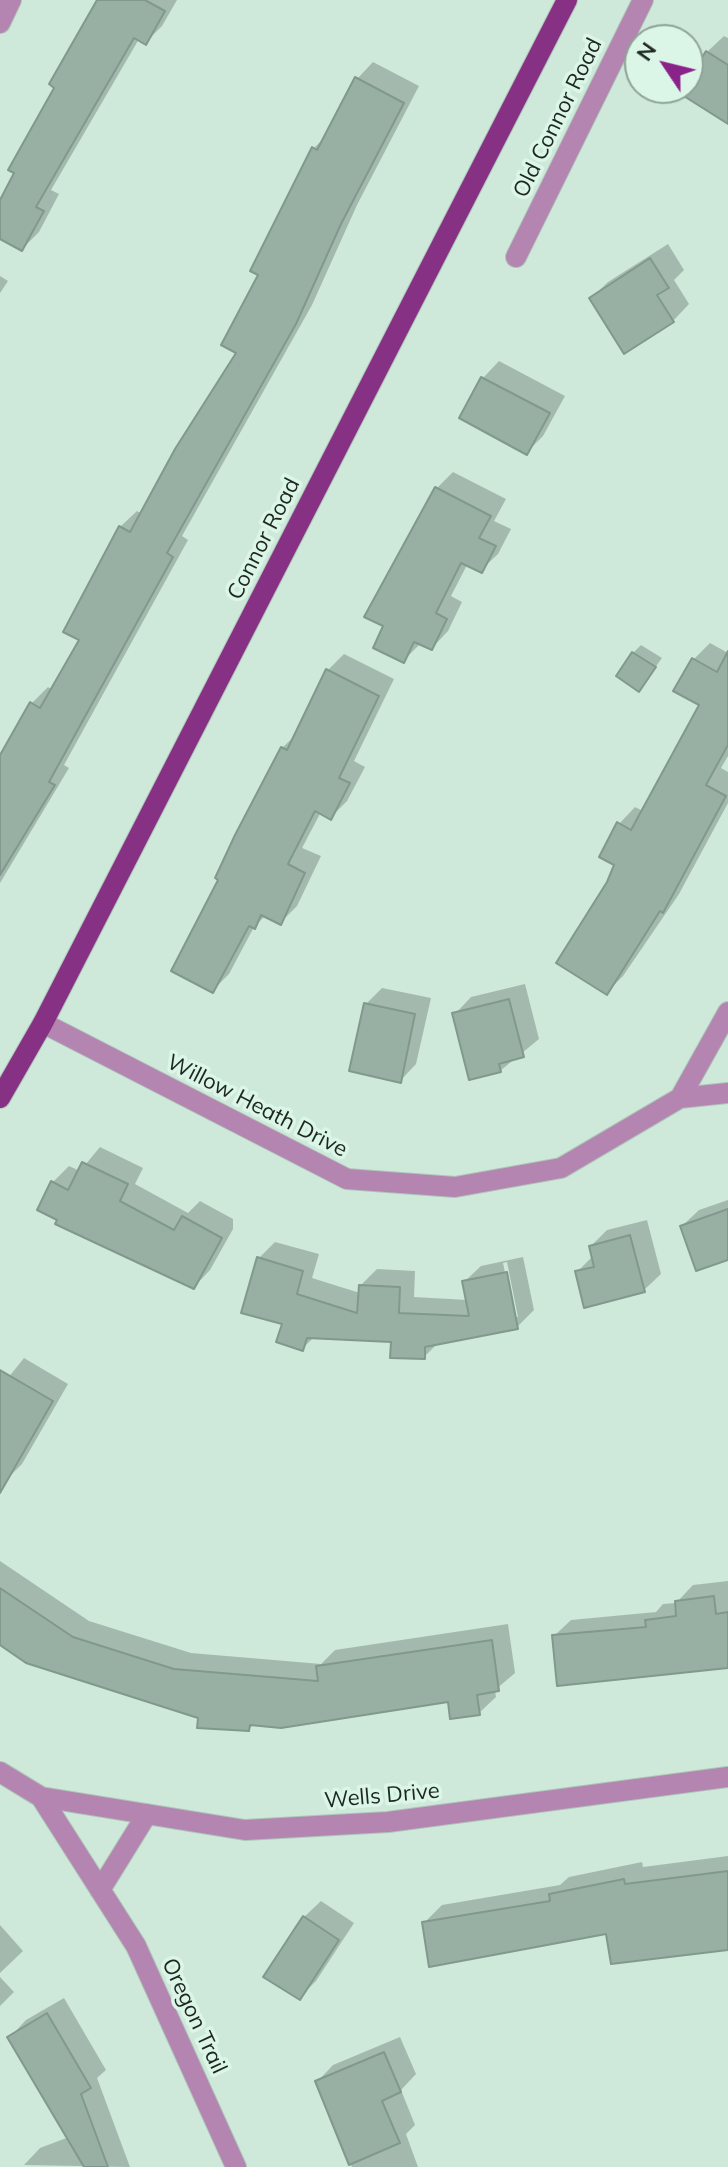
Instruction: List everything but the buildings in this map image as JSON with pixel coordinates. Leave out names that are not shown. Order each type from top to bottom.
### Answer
[{"type":"main road","name":"Connor Road","points":[[0,1098],[43,1023],[567,0]]},
{"type":"street","points":[[0,23],[11,0]]},
{"type":"street","name":"Old Connor Road","points":[[516,257],[643,0]]},
{"type":"street","points":[[680,1098],[728,1012]]},
{"type":"street","name":"Willow Heath Drive","points":[[43,1023],[347,1179],[455,1187],[561,1168],[680,1098],[728,1093]]},
{"type":"street","name":"Oregon Trail","points":[[0,1772],[41,1797],[136,1946],[236,2167]]},
{"type":"street","name":"Wells Drive","points":[[41,1797],[245,1830],[388,1822],[728,1777]]},
{"type":"street","points":[[100,1890],[147,1814]]}]
